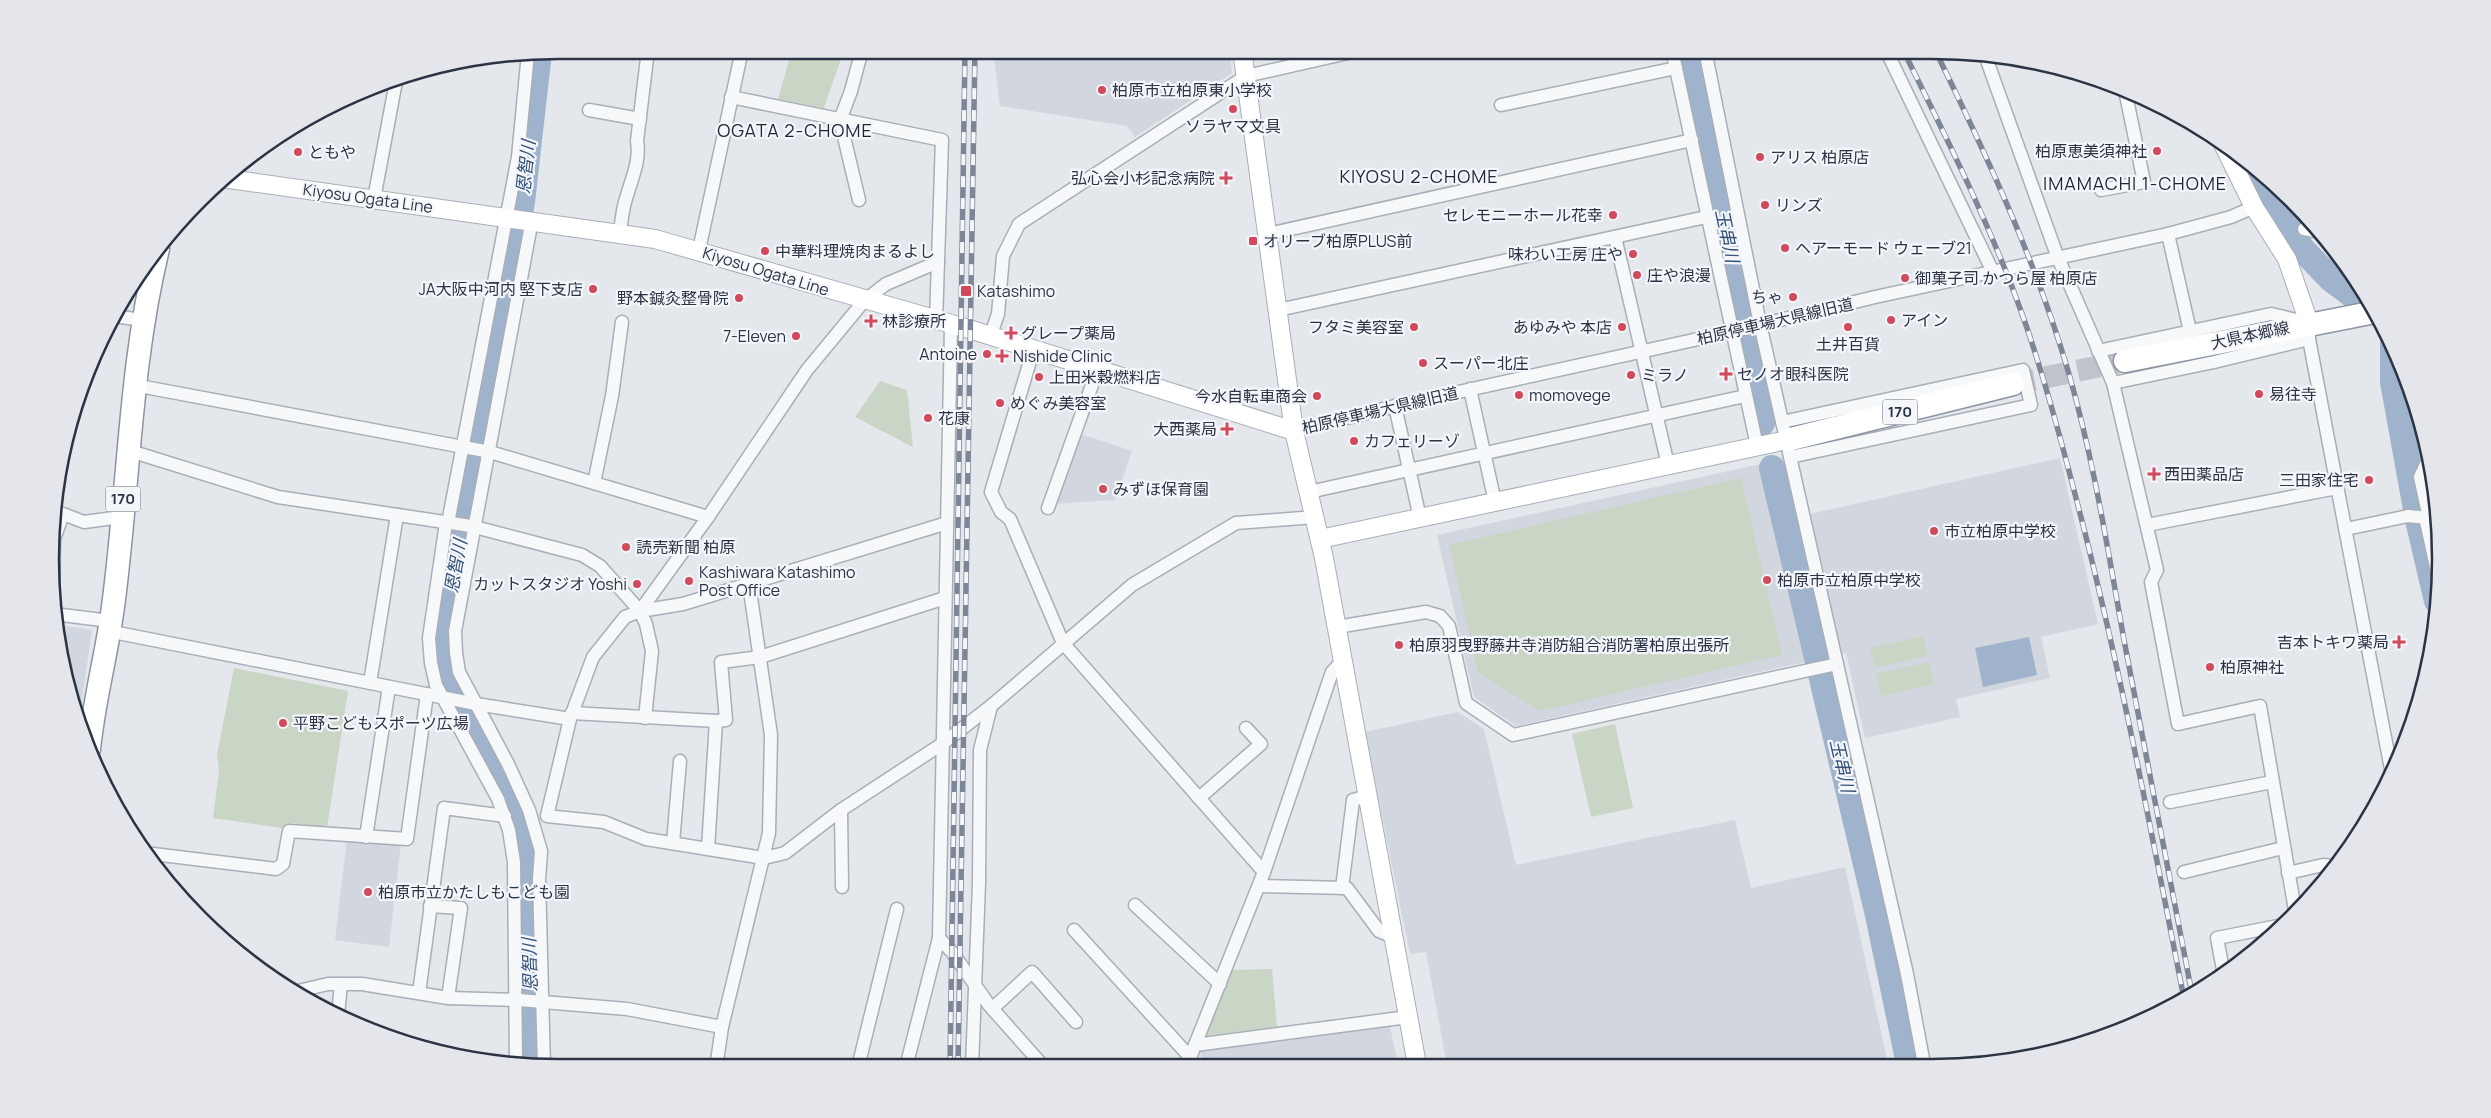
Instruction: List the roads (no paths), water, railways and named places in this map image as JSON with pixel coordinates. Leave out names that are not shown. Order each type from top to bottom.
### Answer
[{"type":"highway","name":"170","points":[[91,735],[109,626],[122,517],[134,385],[143,320],[155,264]]},
{"type":"highway","name":"大県本郷線","points":[[2125,361],[2309,331],[2367,313]]},
{"type":"highway","name":"170","points":[[1786,440],[2014,384]]},
{"type":"street","points":[[620,233],[623,208],[633,178],[638,149],[637,140],[647,59]]},
{"type":"street","points":[[699,250],[740,59]]},
{"type":"street","points":[[859,200],[840,120],[851,91],[860,59]]},
{"type":"street","points":[[1243,59],[1294,431],[1316,517],[1416,1059]]},
{"type":"street","points":[[990,337],[998,314],[1003,256],[1019,224],[1246,76],[1321,59]]},
{"type":"street","points":[[1674,59],[1706,216],[1736,331],[1745,396],[1757,446]]},
{"type":"street","points":[[1707,59],[1757,325],[1838,664],[1905,964],[1923,1059]]},
{"type":"street","points":[[1890,59],[1993,272]]},
{"type":"street","points":[[516,1057],[517,1000],[514,862],[509,830],[498,799],[446,699],[436,685],[429,638],[448,523],[509,217],[518,157],[527,60]]},
{"type":"street","points":[[1988,62],[2058,258],[2113,383],[2157,570],[2151,582],[2178,724],[2260,706],[2294,904]]},
{"type":"street","points":[[1501,105],[1676,68]]},
{"type":"street","points":[[374,199],[396,86]]},
{"type":"street","points":[[731,97],[942,140],[936,282],[944,323],[947,523],[939,938],[908,1059]]},
{"type":"street","points":[[2101,190],[2144,182],[2127,99]]},
{"type":"street","points":[[588,110],[640,119]]},
{"type":"street","points":[[1268,234],[1692,140]]},
{"type":"street","points":[[2229,156],[2254,207],[2286,259],[2309,331],[2390,760]]},
{"type":"street","name":"Kiyosu Ogata Line","points":[[233,180],[654,239],[699,250],[864,301],[944,323],[1294,431]]},
{"type":"street","name":"柏原停車場大県線旧道","points":[[1294,431],[1394,406],[2168,234],[2230,217],[2254,207]]},
{"type":"street","points":[[1278,310],[1706,216]]},
{"type":"street","points":[[530,220],[455,630],[459,672],[472,704],[511,771],[529,810],[541,851],[539,880],[540,1002],[543,1059]]},
{"type":"street","points":[[2304,229],[2309,230]]},
{"type":"street","points":[[2168,234],[2190,331]]},
{"type":"street","points":[[1615,237],[1640,352],[1668,465]]},
{"type":"street","points":[[640,611],[708,517],[807,370],[864,301],[886,284],[938,262]]},
{"type":"street","points":[[2098,351],[2271,314],[2309,331]]},
{"type":"street","points":[[122,317],[143,320]]},
{"type":"street","points":[[594,483],[612,396],[622,322]]},
{"type":"street","points":[[2113,383],[2234,357],[2309,331]]},
{"type":"street","points":[[1033,351],[991,492],[1001,512],[1010,519],[1063,643],[1264,872]]},
{"type":"street","points":[[1320,539],[1786,440],[2031,405],[2023,370],[1786,440]]},
{"type":"street","points":[[1048,508],[1098,371]]},
{"type":"street","points":[[134,385],[488,451],[708,517]]},
{"type":"street","points":[[1470,389],[1495,502]]},
{"type":"street","points":[[1309,492],[1745,396]]},
{"type":"street","points":[[1394,406],[1420,518]]},
{"type":"street","points":[[127,450],[278,497],[473,527],[582,555],[600,566],[640,611],[652,651],[646,718]]},
{"type":"street","points":[[2424,469],[2420,478],[2425,517],[2432,547]]},
{"type":"street","points":[[2147,525],[2337,488]]},
{"type":"street","points":[[60,521],[63,514],[84,522],[122,517]]},
{"type":"street","points":[[370,683],[397,515]]},
{"type":"street","points":[[547,816],[604,822],[646,839],[764,858],[785,853],[841,810],[942,744],[991,706],[1132,585],[1236,523],[1316,517]]},
{"type":"street","points":[[2346,529],[2425,517]]},
{"type":"street","points":[[536,833],[547,816],[571,716],[592,657],[625,617],[640,611],[683,604],[947,523]]},
{"type":"street","points":[[717,1059],[722,1027],[764,858],[768,834],[771,735],[750,584]]},
{"type":"street","points":[[62,616],[472,704],[571,716],[716,721],[726,720],[721,662],[760,657],[945,598]]},
{"type":"street","points":[[1336,627],[1426,612],[1440,616],[1449,626],[1466,703],[1513,735],[1838,664]]},
{"type":"street","points":[[1189,1059],[1259,886],[1292,784],[1332,672],[1342,661]]},
{"type":"street","points":[[366,838],[389,687]]},
{"type":"street","points":[[155,854],[276,868],[283,864],[289,831],[366,838],[406,839],[427,694]]},
{"type":"street","points":[[973,1059],[979,883],[980,750],[991,706]]},
{"type":"street","points":[[708,849],[716,721]]},
{"type":"street","points":[[1199,798],[1261,744],[1246,728]]},
{"type":"street","points":[[673,843],[680,761]]},
{"type":"street","points":[[2170,802],[2272,782]]},
{"type":"street","points":[[1342,888],[1353,800],[1367,796]]},
{"type":"street","points":[[418,993],[444,808],[505,816]]},
{"type":"street","points":[[841,810],[842,887]]},
{"type":"street","points":[[2184,872],[2283,848]]},
{"type":"street","points":[[2288,872],[2328,865]]},
{"type":"street","points":[[1259,886],[1347,888],[1379,931],[1393,937]]},
{"type":"street","points":[[1135,905],[1220,984]]},
{"type":"street","points":[[430,906],[461,908],[448,998]]},
{"type":"street","points":[[860,1059],[898,909]]},
{"type":"street","points":[[2222,966],[2217,938],[2271,926]]},
{"type":"street","points":[[1074,930],[1185,1059]]},
{"type":"street","points":[[939,938],[952,952],[993,1008],[1038,1059]]},
{"type":"street","points":[[993,1008],[1032,972],[1076,1022]]},
{"type":"street","points":[[305,989],[328,984],[362,984],[448,998],[517,1000],[628,1009],[722,1027]]},
{"type":"street","points":[[339,1008],[342,984]]},
{"type":"street","points":[[1195,1045],[1408,1017]]},
{"type":"street","points":[[973,1053],[978,1059]]},
{"type":"water","points":[[2029,637],[2037,675],[1983,687],[1975,648]]},
{"type":"waterway","name":"玉串川","points":[[1688,59],[1743,308],[1745,346],[1762,423]]},
{"type":"waterway","name":"恩智川","points":[[533,1058],[527,854],[513,801],[448,682],[441,645],[459,537],[522,202],[538,60]]},
{"type":"waterway","points":[[2266,187],[2302,249],[2331,279],[2360,300]]},
{"type":"waterway","points":[[2393,366],[2393,382],[2418,520],[2431,577]]},
{"type":"waterway","name":"玉串川","points":[[1772,468],[1878,915],[1908,1059]]},
{"type":"tunnel","points":[[2013,384],[2125,361]]},
{"type":"railway","points":[[950,1059],[965,59]]},
{"type":"railway","points":[[958,1059],[975,59]]},
{"type":"railway","points":[[1907,59],[2000,257],[2043,377],[2098,584],[2137,761],[2183,992]]},
{"type":"railway","points":[[1939,59],[1992,169],[2026,250],[2056,332],[2078,407],[2100,506],[2132,684],[2191,987]]},
{"type":"place","name":"柏原市立柏原東小学校","points":[[1102,90]]},
{"type":"place","name":"ソラヤマ文具","points":[[1233,109]]},
{"type":"place","name":"柏原恵美須神社","points":[[2157,151]]},
{"type":"place","name":"ともや","points":[[298,152]]},
{"type":"place","name":"アリス 柏原店","points":[[1760,157]]},
{"type":"place","name":"弘心会小杉記念病院","points":[[1226,178]]},
{"type":"place","name":"リンズ","points":[[1765,205]]},
{"type":"place","name":"セレモニーホール花幸","points":[[1613,215]]},
{"type":"place","name":"オリーブ柏原PLUS前","points":[[1253,241]]},
{"type":"place","name":"ヘアーモード ウェーブ21","points":[[1785,248]]},
{"type":"place","name":"中華料理焼肉まるよし","points":[[765,251]]},
{"type":"place","name":"味わい工房 庄や","points":[[1633,254]]},
{"type":"place","name":"庄や浪漫","points":[[1637,275]]},
{"type":"place","name":"御菓子司 かつら屋 柏原店","points":[[1905,278]]},
{"type":"place","name":"JA大阪中河内 堅下支店","points":[[593,289]]},
{"type":"place","name":"Katashimo","points":[[966,291]]},
{"type":"place","name":"ちゃ","points":[[1793,297]]},
{"type":"place","name":"野本鍼灸整骨院","points":[[739,298]]},
{"type":"place","name":"アイン","points":[[1891,320]]},
{"type":"place","name":"林診療所","points":[[871,321]]},
{"type":"place","name":"フタミ美容室","points":[[1414,327]]},
{"type":"place","name":"あゆみや 本店","points":[[1622,327]]},
{"type":"place","name":"土井百貨","points":[[1848,327]]},
{"type":"place","name":"グレープ薬局","points":[[1011,333]]},
{"type":"place","name":"7-Eleven","points":[[796,336]]},
{"type":"place","name":"Antoine","points":[[987,354]]},
{"type":"place","name":"Nishide Clinic","points":[[1002,356]]},
{"type":"place","name":"スーパー北庄","points":[[1423,363]]},
{"type":"place","name":"セノオ眼科医院","points":[[1726,374]]},
{"type":"place","name":"ミラノ","points":[[1631,375]]},
{"type":"place","name":"上田米穀燃料店","points":[[1039,377]]},
{"type":"place","name":"易往寺","points":[[2259,394]]},
{"type":"place","name":"momovege","points":[[1519,395]]},
{"type":"place","name":"今水自転車商会","points":[[1317,396]]},
{"type":"place","name":"めぐみ美容室","points":[[1000,403]]},
{"type":"place","name":"花康","points":[[928,418]]},
{"type":"place","name":"大西薬局","points":[[1227,429]]},
{"type":"place","name":"カフェリーゾ","points":[[1354,441]]},
{"type":"place","name":"西田薬品店","points":[[2154,474]]},
{"type":"place","name":"三田家住宅","points":[[2369,480]]},
{"type":"place","name":"みずほ保育園","points":[[1103,489]]},
{"type":"place","name":"市立柏原中学校","points":[[1934,531]]},
{"type":"place","name":"読売新聞 柏原","points":[[626,547]]},
{"type":"place","name":"柏原市立柏原中学校","points":[[1767,580]]},
{"type":"place","name":"Kashiwara Katashimo Post Office","points":[[689,581]]},
{"type":"place","name":"カットスタジオ Yoshi","points":[[637,584]]},
{"type":"place","name":"吉本トキワ薬局","points":[[2399,642]]},
{"type":"place","name":"柏原羽曳野藤井寺消防組合消防署柏原出張所","points":[[1399,645]]},
{"type":"place","name":"柏原神社","points":[[2210,667]]},
{"type":"place","name":"平野こどもスポーツ広場","points":[[283,723]]},
{"type":"place","name":"柏原市立かたしもこども園","points":[[368,892]]},
{"type":"district","name":"OGATA 2-CHOME","points":[[795,131]]},
{"type":"district","name":"KIYOSU 2-CHOME","points":[[1419,177]]},
{"type":"district","name":"IMAMACHI 1-CHOME","points":[[2135,184]]}]
